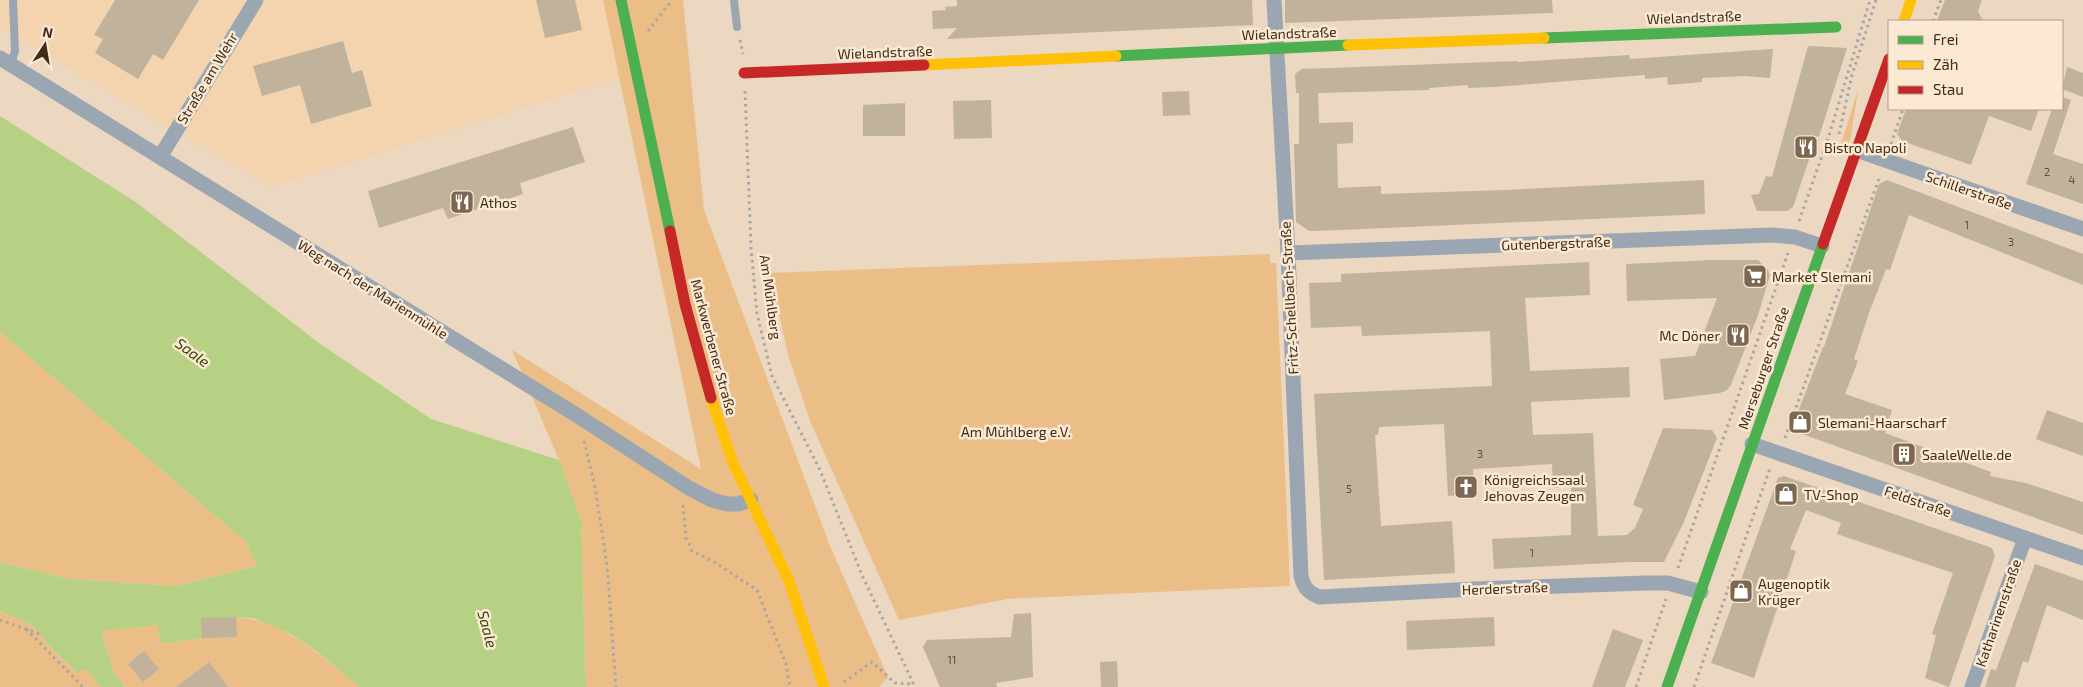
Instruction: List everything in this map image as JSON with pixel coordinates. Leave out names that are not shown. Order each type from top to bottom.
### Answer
[{"type":"main road","name":"Markwerbener Straße","points":[[621,0],[685,304],[700,360],[722,434],[789,581],[824,687]]},
{"type":"main road","points":[[1904,20],[1911,0]]},
{"type":"main road","name":"Wielandstraße","points":[[744,73],[1277,48],[1836,27]]},
{"type":"main road","name":"Merseburger Straße","points":[[1667,687],[1888,62]]},
{"type":"street","name":"Straße am Wehr","points":[[160,157],[256,0]]},
{"type":"street","name":"Fritz-Schellbach-Straße","points":[[1274,0],[1288,254],[1301,576],[1304,587],[1310,593]]},
{"type":"street","name":"Weg nach der Marienmühle","points":[[5,61],[578,416],[689,488],[712,500],[727,504],[738,504],[751,500]]},
{"type":"street","name":"Schillerstraße","points":[[1856,150],[2083,229]]},
{"type":"street","name":"Gutenbergstraße","points":[[1288,254],[1764,235],[1794,236],[1822,246]]},
{"type":"street","name":"Feldstraße","points":[[1752,444],[2083,558]]},
{"type":"street","name":"Katharinenstraße","points":[[1972,687],[2025,538]]},
{"type":"street","name":"Herderstraße","points":[[1310,593],[1319,597],[1646,583],[1672,584],[1701,592]]},
{"type":"lane","points":[[5,61],[16,51],[14,0]]},
{"type":"lane","points":[[734,0],[738,27]]},
{"type":"path","points":[[661,15],[672,0]]},
{"type":"path","points":[[1636,687],[1828,139],[1870,0]]},
{"type":"path","points":[[1933,20],[1941,0]]},
{"type":"path","name":"Am Mühlberg","points":[[738,27],[746,70],[744,73],[752,257],[757,314],[772,376],[820,470],[862,575],[914,685]]},
{"type":"path","points":[[1694,687],[1767,480],[1780,454],[1887,162],[1903,110]]},
{"type":"path","points":[[578,416],[595,487],[607,565],[616,687]]},
{"type":"path","points":[[689,488],[683,504],[686,538],[692,551],[714,562],[757,590],[786,664],[790,687]]},
{"type":"path","points":[[0,620],[40,634]]},
{"type":"path","points":[[26,629],[83,687]]},
{"type":"path","points":[[824,687],[843,683],[872,662],[895,683],[914,685]]},
{"type":"shaded area","points":[[0,0],[603,0],[619,78],[271,187],[0,28]]},
{"type":"green space","points":[[603,0],[683,0],[704,210],[830,546],[888,677],[879,687],[586,687],[581,520],[559,460],[512,350],[701,469]]},
{"type":"green space","points":[[1858,90],[1851,137],[1846,150],[1838,153]]},
{"type":"green space","name":"Am Mühlberg e.V.","points":[[1270,254],[1270,263],[1276,263],[1290,586],[1007,599],[899,620],[810,421],[788,355],[770,273]]},
{"type":"green space","points":[[0,332],[246,542],[257,566],[175,586],[70,579],[0,562]]},
{"type":"green space","points":[[0,611],[32,625],[75,672],[86,668],[101,687],[0,687]]},
{"type":"green space","points":[[236,617],[271,625],[287,633],[317,652],[359,687],[124,687],[113,671],[101,631],[157,625],[162,644],[202,638],[236,637]]},
{"type":"water","name":"Saale","points":[[0,116],[137,203],[319,343],[431,419],[559,460],[581,520],[586,687],[359,687],[316,651],[289,633],[253,618],[236,617],[237,637],[202,638],[161,644],[157,625],[101,631],[113,671],[124,687],[101,687],[86,669],[76,672],[54,651],[32,625],[0,611],[0,562],[70,579],[175,586],[257,566],[246,542],[0,332]]},
{"type":"building","points":[[115,0],[199,0],[163,60],[153,54],[138,79],[95,53],[103,39],[94,35]]},
{"type":"building","points":[[536,0],[575,0],[582,30],[545,38]]},
{"type":"building","points":[[957,0],[1252,0],[1253,25],[947,39],[957,28],[933,29],[932,11],[946,10],[945,7],[957,6]]},
{"type":"building","points":[[1285,0],[1552,0],[1553,13],[1285,23]]},
{"type":"building","points":[[1945,0],[1982,0],[1978,11],[1982,20],[1937,20]]},
{"type":"building","points":[[343,41],[352,73],[362,70],[372,106],[311,124],[300,85],[262,96],[253,66]]},
{"type":"building","points":[[1808,46],[1847,48],[1819,137],[1817,136],[1793,207],[1787,211],[1757,211],[1751,195],[1759,194],[1766,176],[1772,177]]},
{"type":"building","points":[[1773,49],[1770,78],[1745,76],[1702,78],[1702,82],[1668,85],[1667,77],[1645,79],[1645,75],[1493,87],[1468,88],[1468,85],[1429,88],[1429,90],[1318,93],[1319,123],[1353,122],[1353,143],[1337,144],[1338,188],[1381,186],[1381,194],[1704,180],[1705,214],[1309,231],[1296,222],[1294,144],[1299,144],[1299,93],[1296,93],[1295,74],[1302,69],[1518,62],[1629,55],[1630,59]]},
{"type":"building","points":[[2067,67],[2083,73],[2083,97],[2063,89]]},
{"type":"building","points":[[1189,91],[1190,115],[1163,116],[1162,92]]},
{"type":"building","points":[[2063,97],[2071,100],[2053,154],[2083,164],[2083,204],[2026,184],[2052,110],[2063,110]]},
{"type":"building","points":[[991,100],[992,138],[954,139],[953,101]]},
{"type":"building","points":[[905,103],[905,136],[863,136],[863,105]]},
{"type":"building","points":[[1906,110],[2039,110],[2031,131],[1989,116],[1971,165],[1902,141],[1897,134]]},
{"type":"building","points":[[573,127],[585,162],[520,183],[523,194],[448,219],[443,208],[379,228],[368,191]]},
{"type":"building","points":[[1887,180],[2083,254],[2083,285],[1909,215],[1890,270],[1886,269],[1869,313],[1854,359],[1858,361],[1845,394],[1892,410],[1885,433],[1991,472],[1990,476],[2026,483],[2083,502],[2083,535],[1791,430],[1824,347],[1879,184]]},
{"type":"building","points":[[1758,260],[1768,270],[1770,275],[1758,315],[1731,385],[1727,390],[1720,393],[1664,400],[1660,359],[1695,356],[1717,298],[1627,301],[1626,264]]},
{"type":"building","points":[[1589,262],[1590,295],[1525,298],[1530,371],[1629,367],[1630,397],[1531,402],[1533,435],[1593,433],[1598,536],[1627,535],[1635,528],[1643,509],[1633,505],[1663,428],[1712,430],[1717,438],[1683,524],[1664,562],[1494,569],[1492,539],[1571,535],[1571,486],[1553,488],[1552,464],[1473,469],[1475,494],[1448,496],[1444,424],[1379,427],[1378,435],[1375,435],[1381,526],[1452,521],[1455,573],[1324,580],[1314,394],[1492,386],[1490,331],[1362,336],[1361,326],[1311,328],[1309,283],[1341,282],[1341,274]]},
{"type":"building","points":[[2047,410],[2083,423],[2083,456],[2036,439]]},
{"type":"building","points":[[1784,476],[1992,548],[1995,556],[1949,687],[1925,678],[1936,635],[1932,634],[1953,573],[1837,534],[1841,523],[1806,510],[1790,549],[1796,551],[1754,678],[1711,663],[1778,478]]},
{"type":"building","points":[[2035,564],[2083,581],[2083,620],[2047,605],[2028,663],[2023,661],[2015,687],[1985,687],[1991,669],[1996,670]]},
{"type":"building","points":[[1031,613],[1033,677],[996,683],[997,687],[940,687],[923,647],[927,640],[1011,637],[1014,614]]},
{"type":"building","points":[[236,617],[237,637],[202,638],[201,618]]},
{"type":"building","points":[[1494,617],[1495,646],[1407,650],[1406,621]]},
{"type":"building","points":[[1613,629],[1643,640],[1625,687],[1592,687]]},
{"type":"building","points":[[144,651],[159,669],[143,682],[128,664]]},
{"type":"building","points":[[1117,661],[1118,687],[1101,687],[1100,662]]},
{"type":"building","points":[[209,662],[228,687],[176,687]]},
{"type":"traffic: fast","points":[[621,0],[670,231]]},
{"type":"traffic: fast","points":[[1544,38],[1836,27]]},
{"type":"traffic: fast","points":[[1116,56],[1348,45]]},
{"type":"traffic: fast","points":[[1667,687],[1823,244]]},
{"type":"traffic: slow","points":[[1904,20],[1911,0]]},
{"type":"traffic: slow","points":[[1348,45],[1544,38]]},
{"type":"traffic: slow","points":[[924,65],[1116,56]]},
{"type":"traffic: slow","points":[[711,398],[733,463],[789,581],[824,687]]},
{"type":"traffic: jam","points":[[1823,244],[1888,62]]},
{"type":"traffic: jam","points":[[744,73],[924,65]]},
{"type":"traffic: jam","points":[[670,231],[685,304],[711,398]]},
{"type":"place","name":"Bistro Napoli","points":[[1806,147]]},
{"type":"place","name":"Athos","points":[[462,202]]},
{"type":"place","name":"Market Slemani","points":[[1755,276]]},
{"type":"place","name":"Mc Döner","points":[[1738,335]]},
{"type":"place","name":"Slemani-Haarscharf","points":[[1800,422]]},
{"type":"place","name":"SaaleWelle.de","points":[[1904,454]]},
{"type":"place","name":"Königreichssaal Jehovas Zeugen","points":[[1466,487]]},
{"type":"place","name":"TV-Shop","points":[[1786,494]]},
{"type":"place","name":"Augenoptik Krüger","points":[[1741,591]]}]
